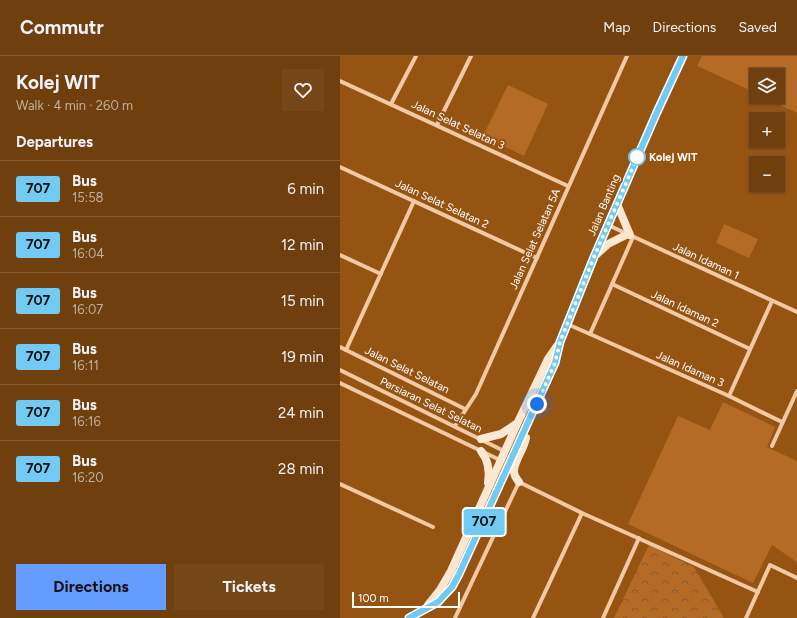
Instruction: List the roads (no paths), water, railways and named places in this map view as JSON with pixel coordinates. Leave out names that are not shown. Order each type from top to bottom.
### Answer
[{"type":"main road","name":"Jalan Banting","points":[[408,618],[438,602],[456,581],[555,363],[560,342],[594,257],[683,56]]},
{"type":"main road","points":[[594,257],[608,244],[630,235],[617,204]]},
{"type":"main road","name":"Jalan Banting","points":[[425,608],[434,598],[446,579],[548,359],[560,342]]},
{"type":"main road","points":[[481,439],[502,434],[518,422]]},
{"type":"main road","points":[[519,482],[514,475],[514,469],[524,445],[528,425]]},
{"type":"main road","points":[[481,451],[486,458],[489,467],[487,492]]},
{"type":"street","points":[[391,104],[416,56]]},
{"type":"street","points":[[437,126],[471,56]]},
{"type":"street","name":"Jalan Selat Selatan 5A","points":[[455,426],[476,394],[626,56]]},
{"type":"street","name":"Jalan Selat Selatan 3","points":[[340,81],[568,186]]},
{"type":"street","name":"Jalan Selat Selatan 2","points":[[340,167],[537,258]]},
{"type":"street","points":[[346,350],[414,201]]},
{"type":"street","name":"Jalan Idaman 1","points":[[608,225],[797,312]]},
{"type":"street","points":[[590,334],[612,284],[630,235]]},
{"type":"street","points":[[340,255],[381,274]]},
{"type":"street","name":"Jalan Idaman 2","points":[[612,284],[750,349]]},
{"type":"street","points":[[729,396],[772,301]]},
{"type":"street","name":"Jalan Idaman 3","points":[[567,324],[729,396],[782,422]]},
{"type":"street","name":"Jalan Selat Selatan","points":[[340,347],[465,409]]},
{"type":"street","name":"Persiaran Selat Selatan","points":[[340,370],[513,456]]},
{"type":"street","name":"Persiaran Selat Selatan","points":[[340,383],[509,465]]},
{"type":"street","points":[[772,446],[797,391]]},
{"type":"street","points":[[455,618],[519,482],[582,513],[758,592]]},
{"type":"street","points":[[340,484],[433,527]]},
{"type":"street","points":[[532,618],[582,513]]},
{"type":"street","points":[[603,618],[639,538]]},
{"type":"street","points":[[746,618],[770,565],[797,578]]},
{"type":"place","name":"Kolej WIT","points":[[637,157]]}]
